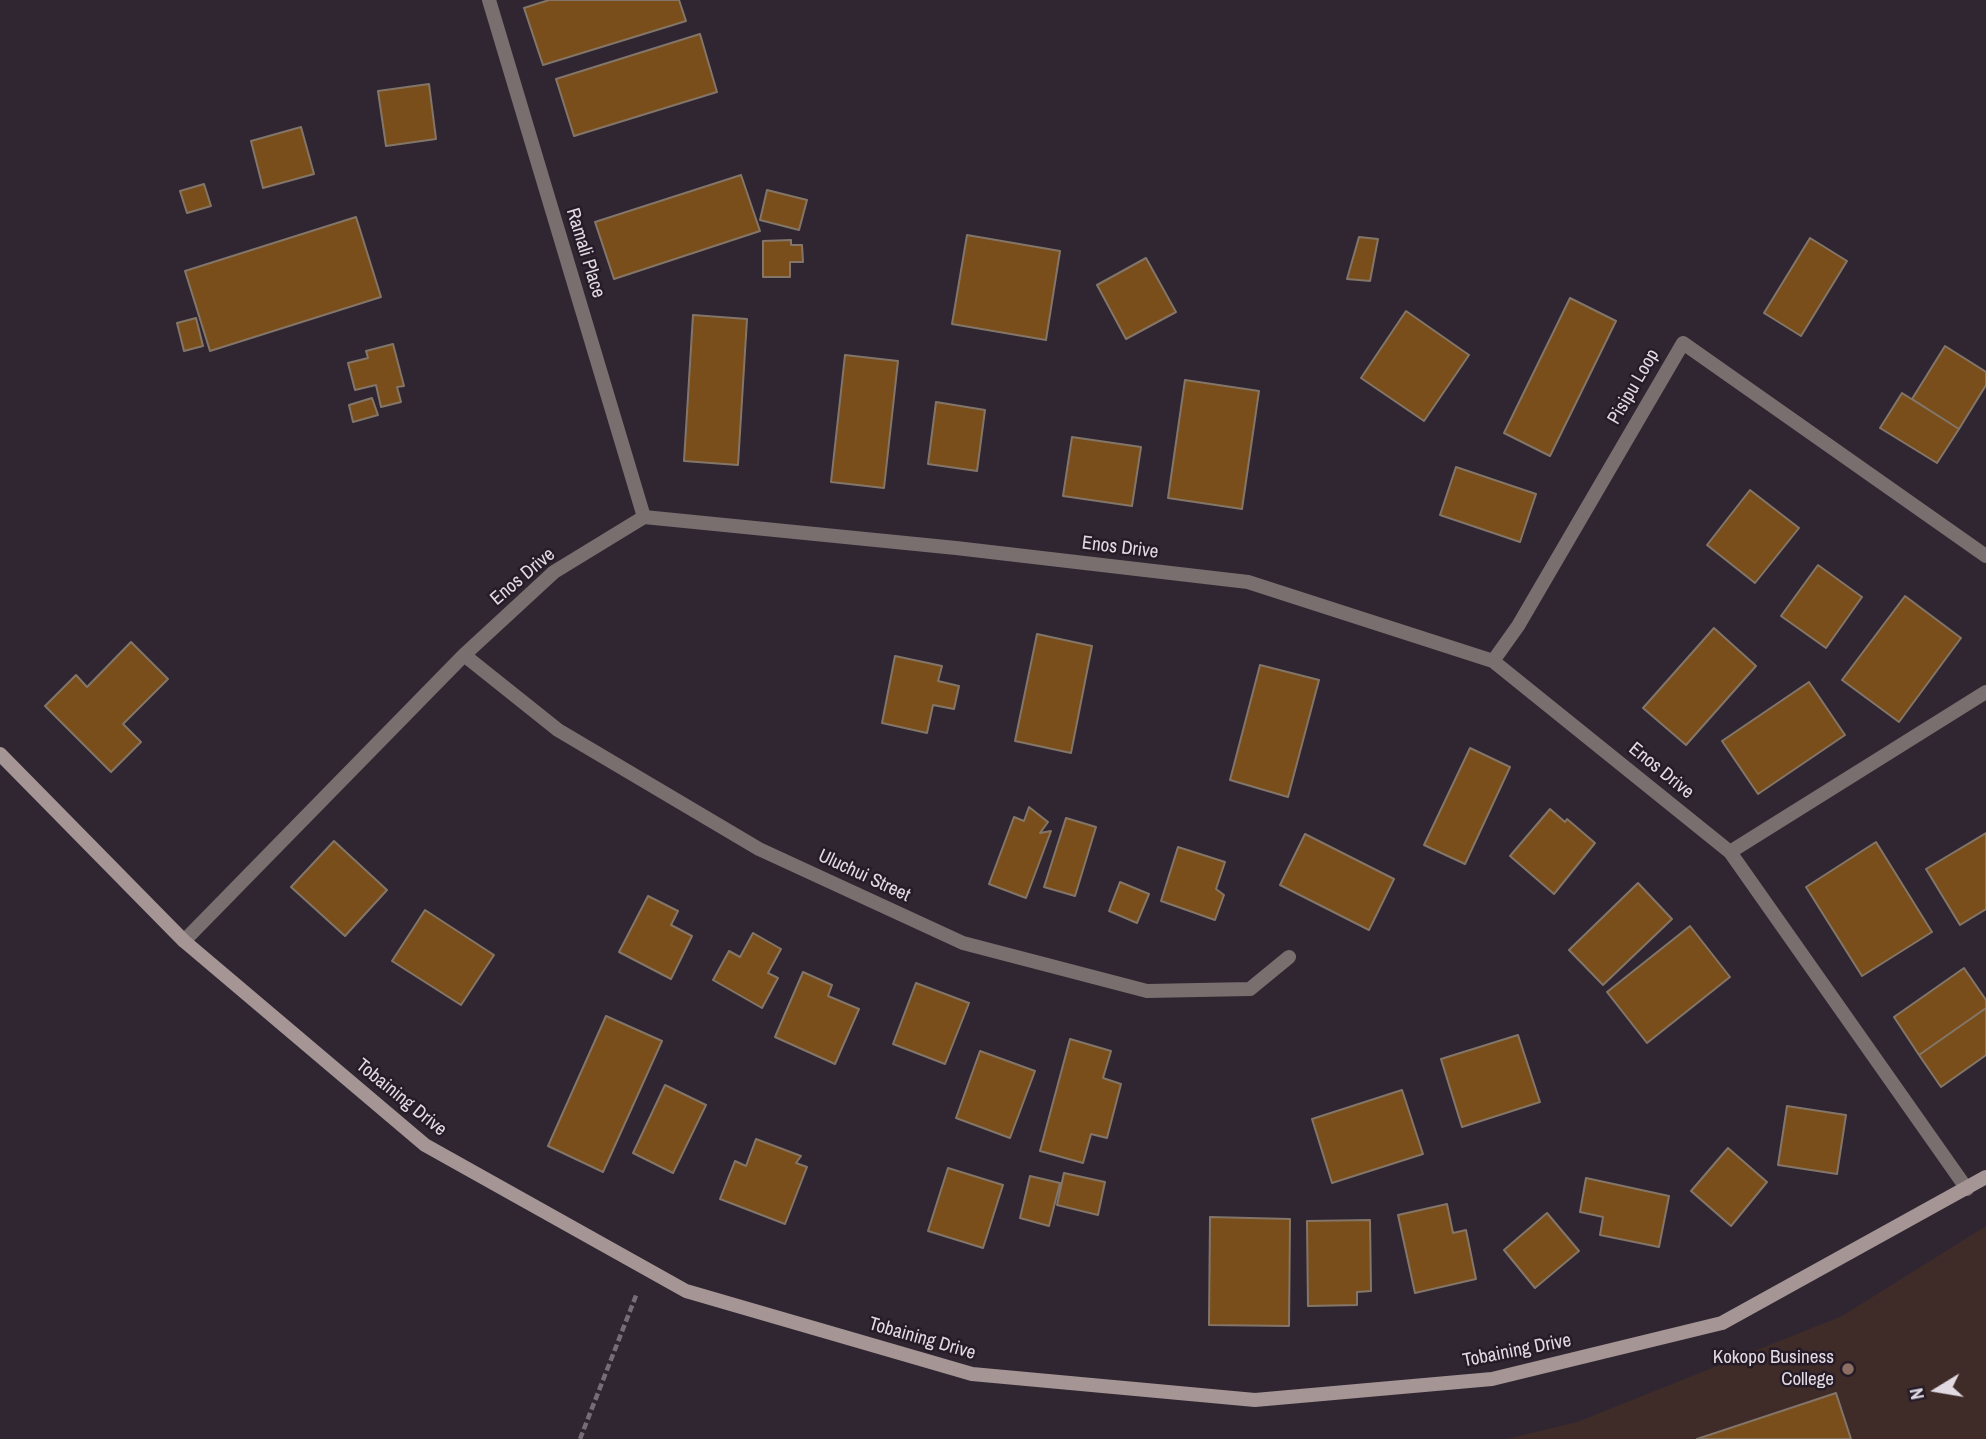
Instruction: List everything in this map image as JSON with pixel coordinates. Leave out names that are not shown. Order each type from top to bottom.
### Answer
[{"type":"street","name":"Ramali Place","points":[[489,0],[644,517]]},
{"type":"street","name":"Pisipu Loop","points":[[1493,661],[1518,626],[1683,343],[1986,556]]},
{"type":"street","name":"Enos Drive","points":[[184,941],[464,655],[554,572],[644,517],[956,548],[1248,582],[1493,661],[1730,852],[1967,1189]]},
{"type":"street","name":"Uluchui Street","points":[[464,655],[558,730],[759,849],[963,943],[1147,991],[1250,989],[1289,957]]},
{"type":"street","points":[[1730,852],[1986,692]]},
{"type":"street","name":"Tobaining Drive","points":[[0,754],[184,941],[425,1145],[686,1291],[972,1374],[1255,1400],[1492,1379],[1722,1323],[1986,1177]]},
{"type":"path","points":[[580,1439],[647,1270]]},
{"type":"shaded area","name":"Kokopo Business College","points":[[1986,1226],[1986,1439],[1506,1439],[1577,1422],[1842,1316]]},
{"type":"building","points":[[549,0],[679,0],[686,21],[543,65],[524,8]]},
{"type":"building","points":[[700,34],[717,92],[574,136],[556,79]]},
{"type":"building","points":[[429,84],[436,139],[386,146],[378,91]]},
{"type":"building","points":[[301,127],[314,174],[263,188],[251,141]]},
{"type":"building","points":[[741,175],[760,231],[614,279],[595,222]]},
{"type":"building","points":[[204,184],[211,206],[187,213],[180,191]]},
{"type":"building","points":[[767,190],[807,200],[799,230],[760,220]]},
{"type":"building","points":[[356,217],[381,297],[210,351],[185,271]]},
{"type":"building","points":[[967,235],[1060,251],[1046,340],[952,324]]},
{"type":"building","points":[[1359,237],[1378,239],[1370,281],[1347,279]]},
{"type":"building","points":[[1810,238],[1847,261],[1801,336],[1764,313]]},
{"type":"building","points":[[791,240],[791,245],[802,245],[803,262],[790,262],[790,277],[763,277],[763,241]]},
{"type":"building","points":[[1146,258],[1176,312],[1126,339],[1097,285]]},
{"type":"building","points":[[1570,298],[1616,321],[1550,456],[1504,433]]},
{"type":"building","points":[[1406,311],[1469,355],[1424,421],[1361,378]]},
{"type":"building","points":[[693,315],[747,319],[738,465],[684,461]]},
{"type":"building","points":[[196,318],[203,346],[184,351],[177,323]]},
{"type":"building","points":[[393,344],[404,386],[397,387],[401,402],[381,407],[376,385],[355,390],[348,363],[368,358],[366,351]]},
{"type":"building","points":[[1945,346],[1986,372],[1986,385],[1959,429],[1912,399]]},
{"type":"building","points":[[845,355],[898,361],[884,488],[831,482]]},
{"type":"building","points":[[1185,380],[1259,391],[1242,509],[1168,498]]},
{"type":"building","points":[[1902,393],[1959,429],[1937,463],[1880,428]]},
{"type":"building","points":[[372,398],[378,415],[353,422],[349,405]]},
{"type":"building","points":[[936,402],[985,410],[977,471],[928,464]]},
{"type":"building","points":[[1072,437],[1141,447],[1132,506],[1063,496]]},
{"type":"building","points":[[1456,467],[1536,494],[1520,542],[1440,515]]},
{"type":"building","points":[[1750,490],[1799,528],[1755,583],[1707,545]]},
{"type":"building","points":[[1818,565],[1862,597],[1826,648],[1781,616]]},
{"type":"building","points":[[1905,596],[1961,638],[1899,722],[1842,680]]},
{"type":"building","points":[[1714,628],[1756,666],[1686,745],[1643,708]]},
{"type":"building","points":[[1037,634],[1092,646],[1071,753],[1015,741]]},
{"type":"building","points":[[131,642],[168,679],[123,724],[141,742],[111,772],[45,706],[76,675],[87,687]]},
{"type":"building","points":[[895,656],[942,666],[938,681],[959,686],[954,709],[933,705],[927,733],[882,723]]},
{"type":"building","points":[[1260,665],[1319,680],[1288,797],[1230,780]]},
{"type":"building","points":[[1809,682],[1845,735],[1758,794],[1722,741]]},
{"type":"building","points":[[1470,748],[1510,767],[1465,864],[1424,845]]},
{"type":"building","points":[[1029,807],[1048,822],[1040,833],[1051,831],[1026,898],[989,884],[1014,817],[1024,821]]},
{"type":"building","points":[[1550,809],[1565,822],[1567,819],[1595,843],[1554,894],[1510,856]]},
{"type":"building","points":[[1066,818],[1096,827],[1075,896],[1044,887]]},
{"type":"building","points":[[1986,833],[1986,909],[1960,925],[1926,869]]},
{"type":"building","points":[[1305,834],[1394,879],[1369,930],[1280,885]]},
{"type":"building","points":[[334,841],[387,890],[345,936],[291,887]]},
{"type":"building","points":[[1876,842],[1932,932],[1862,976],[1806,887]]},
{"type":"building","points":[[1178,847],[1225,862],[1216,889],[1224,895],[1215,920],[1161,901]]},
{"type":"building","points":[[1120,882],[1149,894],[1137,923],[1109,911]]},
{"type":"building","points":[[1638,883],[1672,919],[1603,985],[1569,950]]},
{"type":"building","points":[[648,896],[678,911],[671,925],[692,936],[671,979],[619,952]]},
{"type":"building","points":[[425,910],[494,955],[461,1005],[392,961]]},
{"type":"building","points":[[1690,926],[1730,977],[1647,1043],[1607,992]]},
{"type":"building","points":[[753,933],[781,949],[768,973],[778,978],[762,1008],[713,980],[729,951],[740,957]]},
{"type":"building","points":[[1964,968],[1986,1000],[1986,1008],[1919,1055],[1894,1017]]},
{"type":"building","points":[[803,972],[832,985],[828,996],[859,1009],[835,1064],[775,1037]]},
{"type":"building","points":[[916,983],[969,1003],[945,1064],[893,1044]]},
{"type":"building","points":[[1986,1008],[1986,1055],[1941,1087],[1919,1055]]},
{"type":"building","points":[[606,1016],[662,1041],[603,1172],[548,1146]]},
{"type":"building","points":[[1518,1035],[1540,1102],[1462,1127],[1441,1059]]},
{"type":"building","points":[[1070,1039],[1111,1051],[1103,1078],[1121,1084],[1107,1138],[1091,1134],[1083,1163],[1040,1151]]},
{"type":"building","points":[[980,1051],[1035,1071],[1010,1138],[956,1118]]},
{"type":"building","points":[[665,1085],[706,1105],[673,1173],[633,1153]]},
{"type":"building","points":[[1402,1090],[1423,1154],[1332,1183],[1312,1119]]},
{"type":"building","points":[[1787,1106],[1846,1115],[1837,1174],[1778,1165]]},
{"type":"building","points":[[756,1139],[801,1156],[796,1163],[807,1167],[785,1224],[720,1199],[735,1161],[746,1166]]},
{"type":"building","points":[[1728,1148],[1767,1182],[1731,1226],[1691,1191]]},
{"type":"building","points":[[948,1168],[1003,1185],[983,1248],[928,1231]]},
{"type":"building","points":[[1064,1173],[1105,1182],[1098,1215],[1057,1205]]},
{"type":"building","points":[[1030,1176],[1060,1183],[1049,1226],[1020,1218]]},
{"type":"building","points":[[1586,1178],[1669,1196],[1659,1247],[1600,1235],[1603,1217],[1580,1212]]},
{"type":"building","points":[[1447,1204],[1453,1233],[1466,1230],[1476,1279],[1415,1293],[1398,1215]]},
{"type":"building","points":[[1547,1213],[1579,1251],[1535,1288],[1504,1250]]},
{"type":"building","points":[[1210,1217],[1290,1219],[1289,1326],[1209,1325]]},
{"type":"building","points":[[1370,1220],[1371,1291],[1357,1292],[1357,1305],[1308,1306],[1307,1221]]},
{"type":"building","points":[[1836,1393],[1851,1439],[1697,1439]]},
{"type":"place","name":"Kokopo Business College","points":[[1848,1369]]}]
